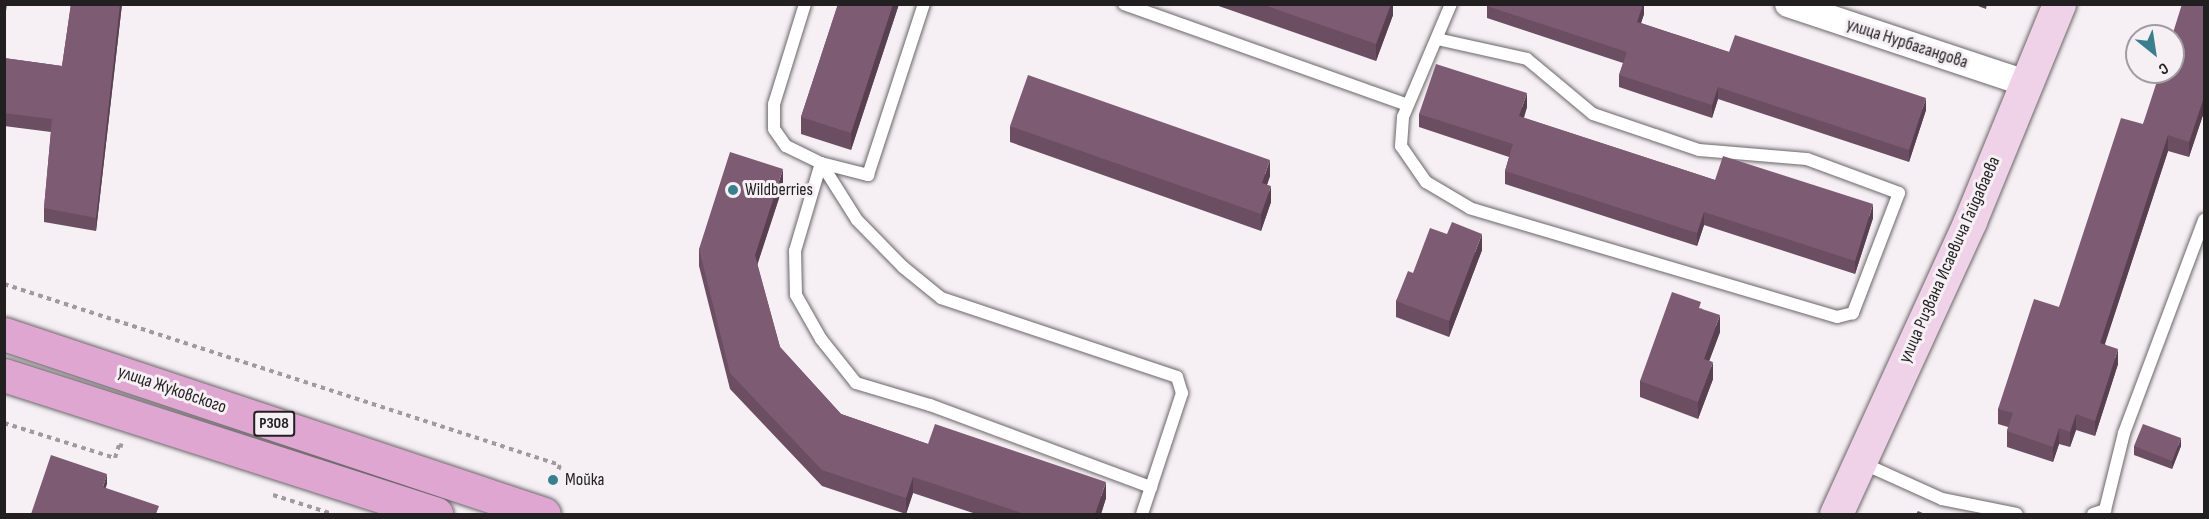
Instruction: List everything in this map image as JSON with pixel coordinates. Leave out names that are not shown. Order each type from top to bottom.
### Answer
[{"type":"main road","name":"улица Жуковского","points":[[4,334],[543,514]]},
{"type":"main road","name":"P308","points":[[4,375],[436,514]]},
{"type":"street","name":"улица Ризвана Исаевича Гайдабаева","points":[[1836,514],[1970,221],[2059,4]]},
{"type":"street","name":"улица Нурбагандова","points":[[1802,7],[2026,83]]},
{"type":"lane","points":[[805,4],[774,104],[774,129],[786,146],[821,163],[868,175],[924,4]]},
{"type":"lane","points":[[1124,4],[1408,105]]},
{"type":"lane","points":[[1437,39],[1527,59],[1593,114],[1666,139],[1699,150],[1807,159],[1899,193],[1856,308],[1848,316],[1837,317],[1470,208],[1426,182],[1401,146],[1403,117],[1451,4]]},
{"type":"lane","points":[[821,163],[795,251],[796,295],[821,339],[856,382],[930,405],[1151,487]]},
{"type":"lane","points":[[821,163],[857,220],[903,267],[941,298],[1177,377],[1182,393],[1142,514]]},
{"type":"lane","points":[[2093,514],[2104,510],[2124,433],[2205,220]]},
{"type":"lane","points":[[1859,461],[1942,499],[2017,514]]},
{"type":"path","points":[[4,284],[560,465],[543,514]]},
{"type":"path","points":[[4,423],[115,458],[119,445],[130,448]]},
{"type":"path","points":[[264,492],[333,514]]},
{"type":"building","points":[[71,4],[120,4],[96,218],[44,208],[52,119],[4,113],[4,58],[62,66]]},
{"type":"building","points":[[838,4],[893,4],[851,133],[801,117]]},
{"type":"building","points":[[1261,4],[1391,4],[1376,44]]},
{"type":"building","points":[[1487,4],[1643,4],[1637,22],[1729,52],[1735,35],[1926,98],[1909,150],[1718,87],[1712,105],[1619,75],[1627,52],[1487,6]]},
{"type":"building","points":[[2182,4],[2205,4],[2205,94],[2189,142],[2168,135],[2100,343],[2118,349],[2095,421],[2076,414],[2070,432],[2059,428],[2053,447],[2007,431],[2013,413],[1998,409],[2034,299],[2059,307],[2121,118],[2143,124],[2156,84],[2185,84],[2185,24],[2176,24]]},
{"type":"building","points":[[1436,64],[1527,93],[1519,116],[1715,180],[1723,156],[1873,204],[1855,261],[1704,212],[1697,233],[1505,171],[1513,144],[1419,114]]},
{"type":"building","points":[[1028,75],[1270,160],[1262,183],[1271,186],[1261,214],[1010,126]]},
{"type":"building","points":[[730,152],[783,169],[755,255],[780,347],[841,414],[928,444],[935,424],[1106,482],[1095,514],[1025,514],[913,477],[906,498],[822,470],[730,373],[699,249]]},
{"type":"building","points":[[1452,222],[1482,234],[1449,321],[1396,301],[1408,271],[1413,273],[1430,228],[1447,234]]},
{"type":"building","points":[[1672,292],[1701,302],[1699,308],[1720,315],[1704,359],[1713,362],[1698,402],[1640,381]]},
{"type":"building","points":[[2143,424],[2181,438],[2172,461],[2134,446]]},
{"type":"building","points":[[51,455],[107,474],[103,487],[159,506],[156,514],[31,514]]},
{"type":"place","name":"Wildberries","points":[[733,190]]},
{"type":"place","name":"Мойка","points":[[553,480]]}]
